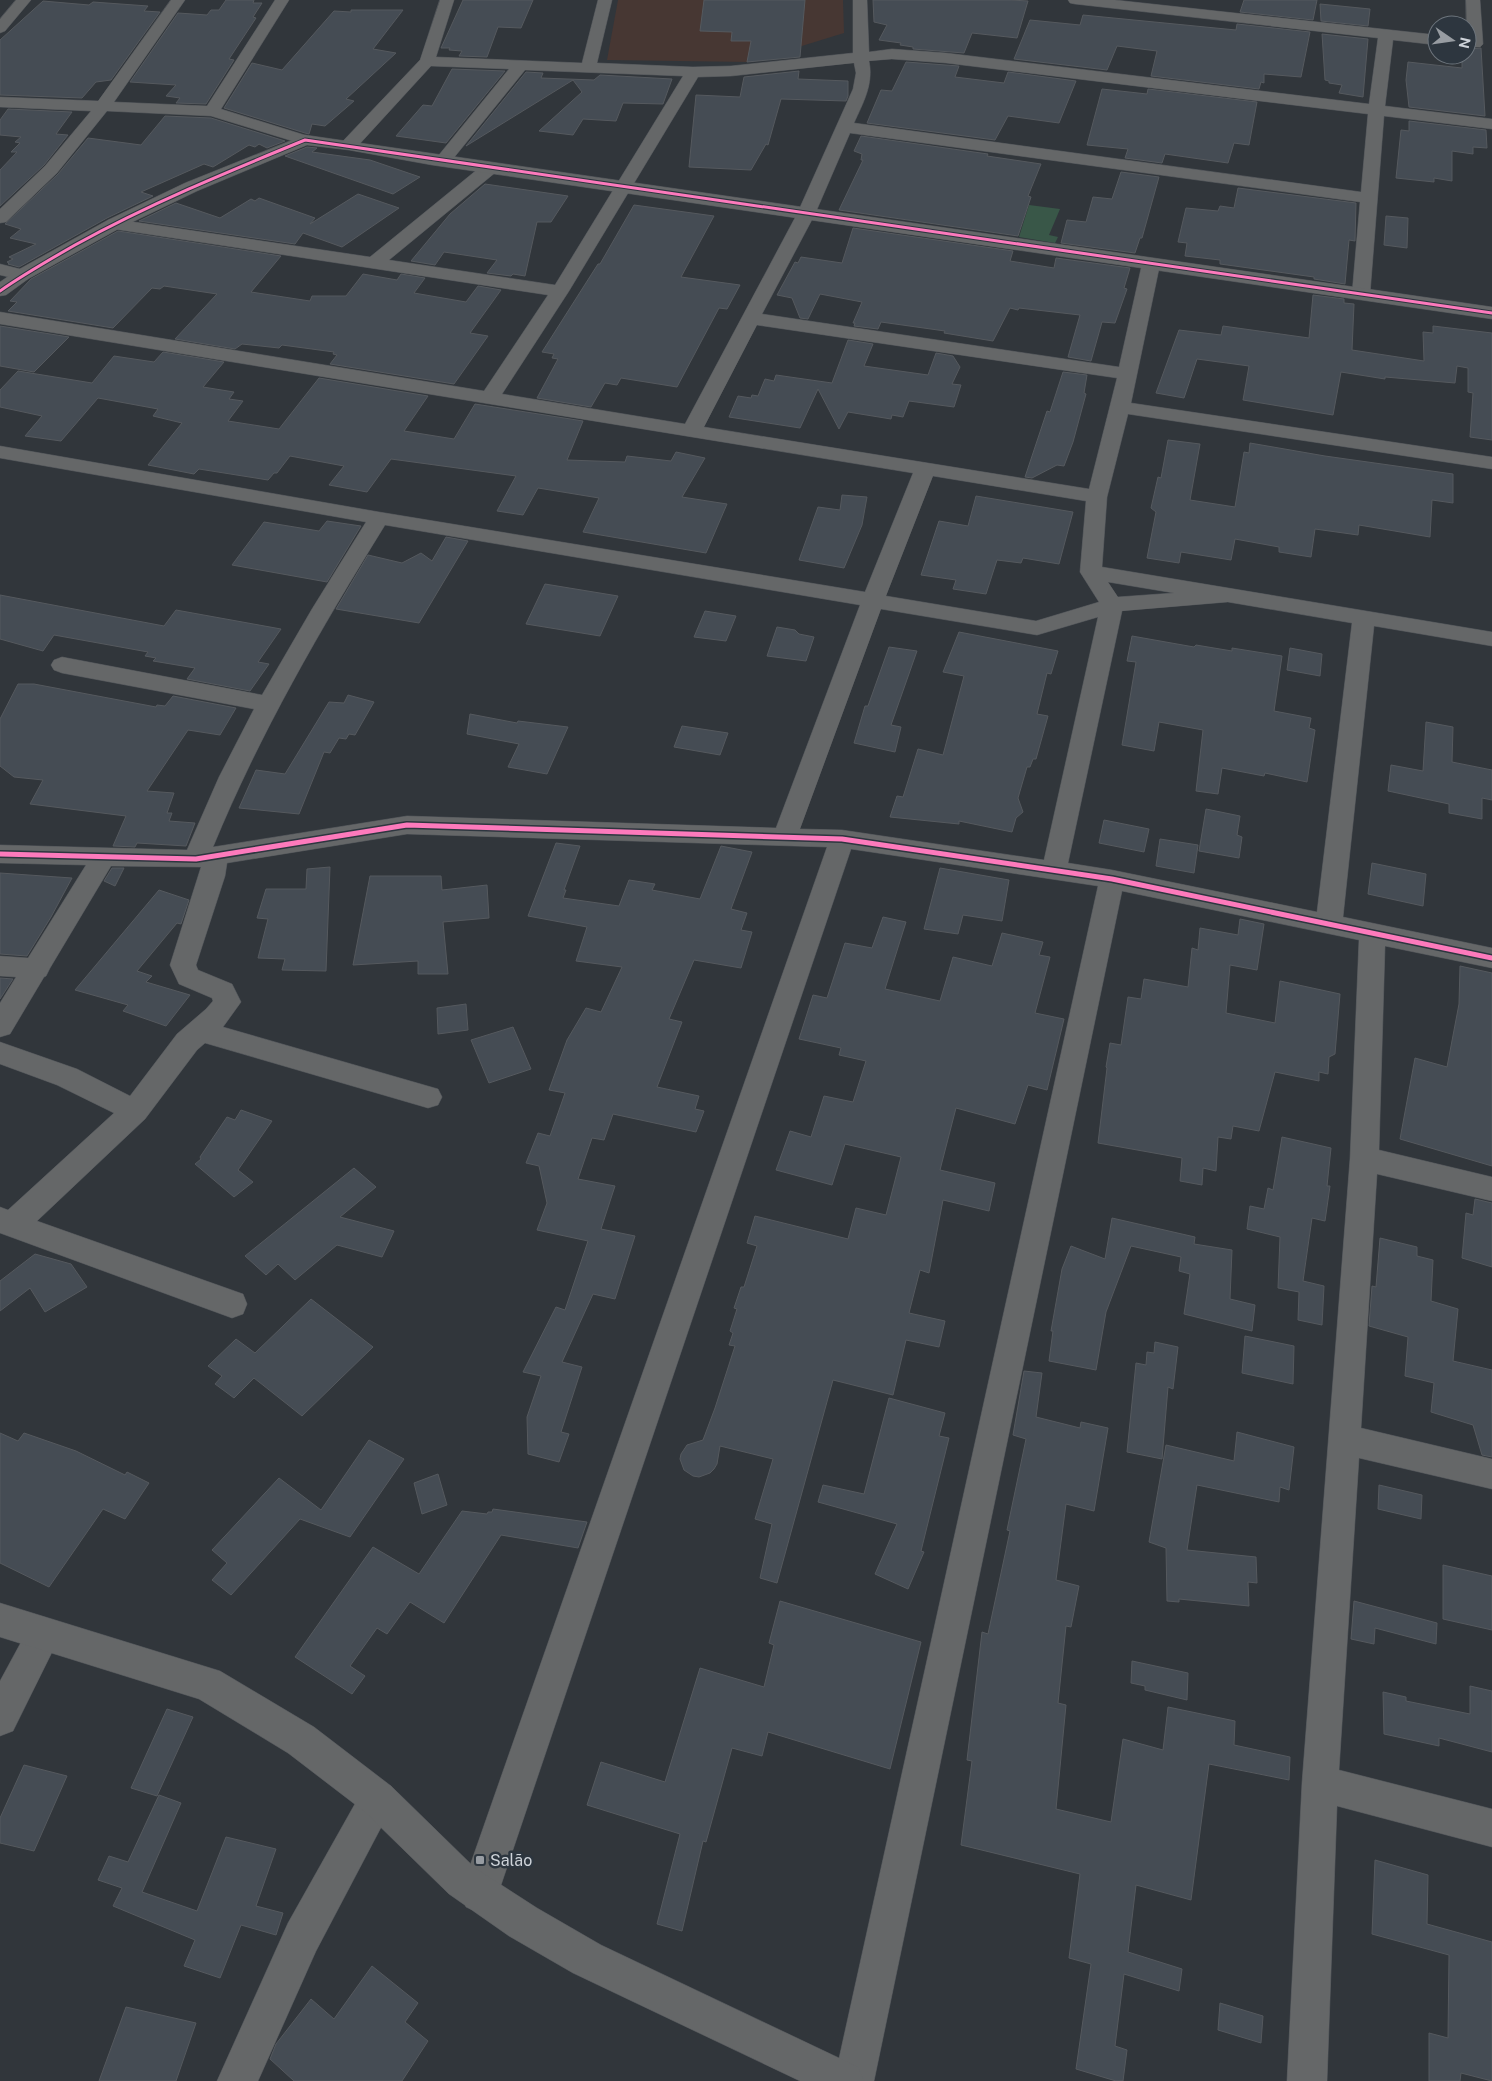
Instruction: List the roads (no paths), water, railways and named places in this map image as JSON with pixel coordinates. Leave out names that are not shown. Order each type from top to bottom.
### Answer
[{"type":"street","points":[[0,28],[24,0]]},
{"type":"street","points":[[0,218],[52,169],[80,137],[178,0]]},
{"type":"street","points":[[212,111],[282,0]]},
{"type":"street","points":[[349,145],[427,61],[448,0]]},
{"type":"street","points":[[589,66],[605,0]]},
{"type":"street","points":[[692,430],[806,214],[861,89],[864,73],[860,57],[860,0]]},
{"type":"street","points":[[1075,0],[1427,39]]},
{"type":"street","points":[[1472,15],[1473,0]]},
{"type":"street","points":[[1361,294],[1376,110],[1386,34]]},
{"type":"street","points":[[1477,45],[1492,46]]},
{"type":"street","points":[[427,61],[589,66],[693,72],[748,70],[892,54],[946,58],[1492,124]]},
{"type":"street","points":[[442,162],[521,65]]},
{"type":"street","points":[[490,397],[560,291],[693,72]]},
{"type":"street","points":[[0,102],[212,111],[305,140],[349,145],[442,162],[1492,313]]},
{"type":"street","points":[[845,127],[1369,198]]},
{"type":"street","points":[[0,291],[22,276],[114,224],[191,187],[305,140]]},
{"type":"street","points":[[373,264],[490,168]]},
{"type":"street","points":[[114,224],[560,291]]},
{"type":"street","points":[[1054,870],[1112,605],[1092,572],[1097,497],[1120,407],[1151,264]]},
{"type":"street","points":[[0,269],[22,276]]},
{"type":"street","points":[[0,318],[1097,497]]},
{"type":"street","points":[[750,318],[1126,374]]},
{"type":"street","points":[[1120,407],[1492,463]]},
{"type":"street","points":[[0,452],[379,518],[1038,628],[1112,605],[1228,595]]},
{"type":"street","points":[[785,836],[873,600],[926,470]]},
{"type":"street","points":[[6,1222],[74,1169],[135,1111],[160,1080],[172,1060],[188,1042],[216,1017],[227,1002],[222,990],[188,977],[183,965],[212,876],[205,858],[237,766],[332,590],[379,518]]},
{"type":"street","points":[[1092,572],[1492,640]]},
{"type":"street","points":[[1329,924],[1364,618]]},
{"type":"street","points":[[62,664],[270,704]]},
{"type":"street","points":[[0,854],[205,858],[407,825],[842,839],[1112,879],[1492,958]]},
{"type":"street","points":[[479,1894],[842,839]]},
{"type":"street","points":[[0,1026],[37,969],[104,857]]},
{"type":"street","points":[[854,2081],[1112,879]]},
{"type":"street","points":[[1307,2081],[1320,1783],[1364,1159],[1372,933]]},
{"type":"street","points":[[0,966],[37,969]]},
{"type":"street","points":[[201,1031],[428,1097]]},
{"type":"street","points":[[0,1053],[67,1077],[135,1111]]},
{"type":"street","points":[[1364,1159],[1492,1190]]},
{"type":"street","points":[[6,1222],[232,1304]]},
{"type":"street","points":[[1343,1439],[1492,1474]]},
{"type":"street","points":[[0,1620],[207,1684],[301,1740],[378,1798],[462,1881],[479,1894],[587,1959],[844,2081]]},
{"type":"street","points":[[0,1718],[44,1634]]},
{"type":"street","points":[[1320,1783],[1492,1828]]},
{"type":"street","points":[[237,2081],[302,1937],[378,1798]]},
{"type":"place","name":"Salão","points":[[480,1860]]}]
